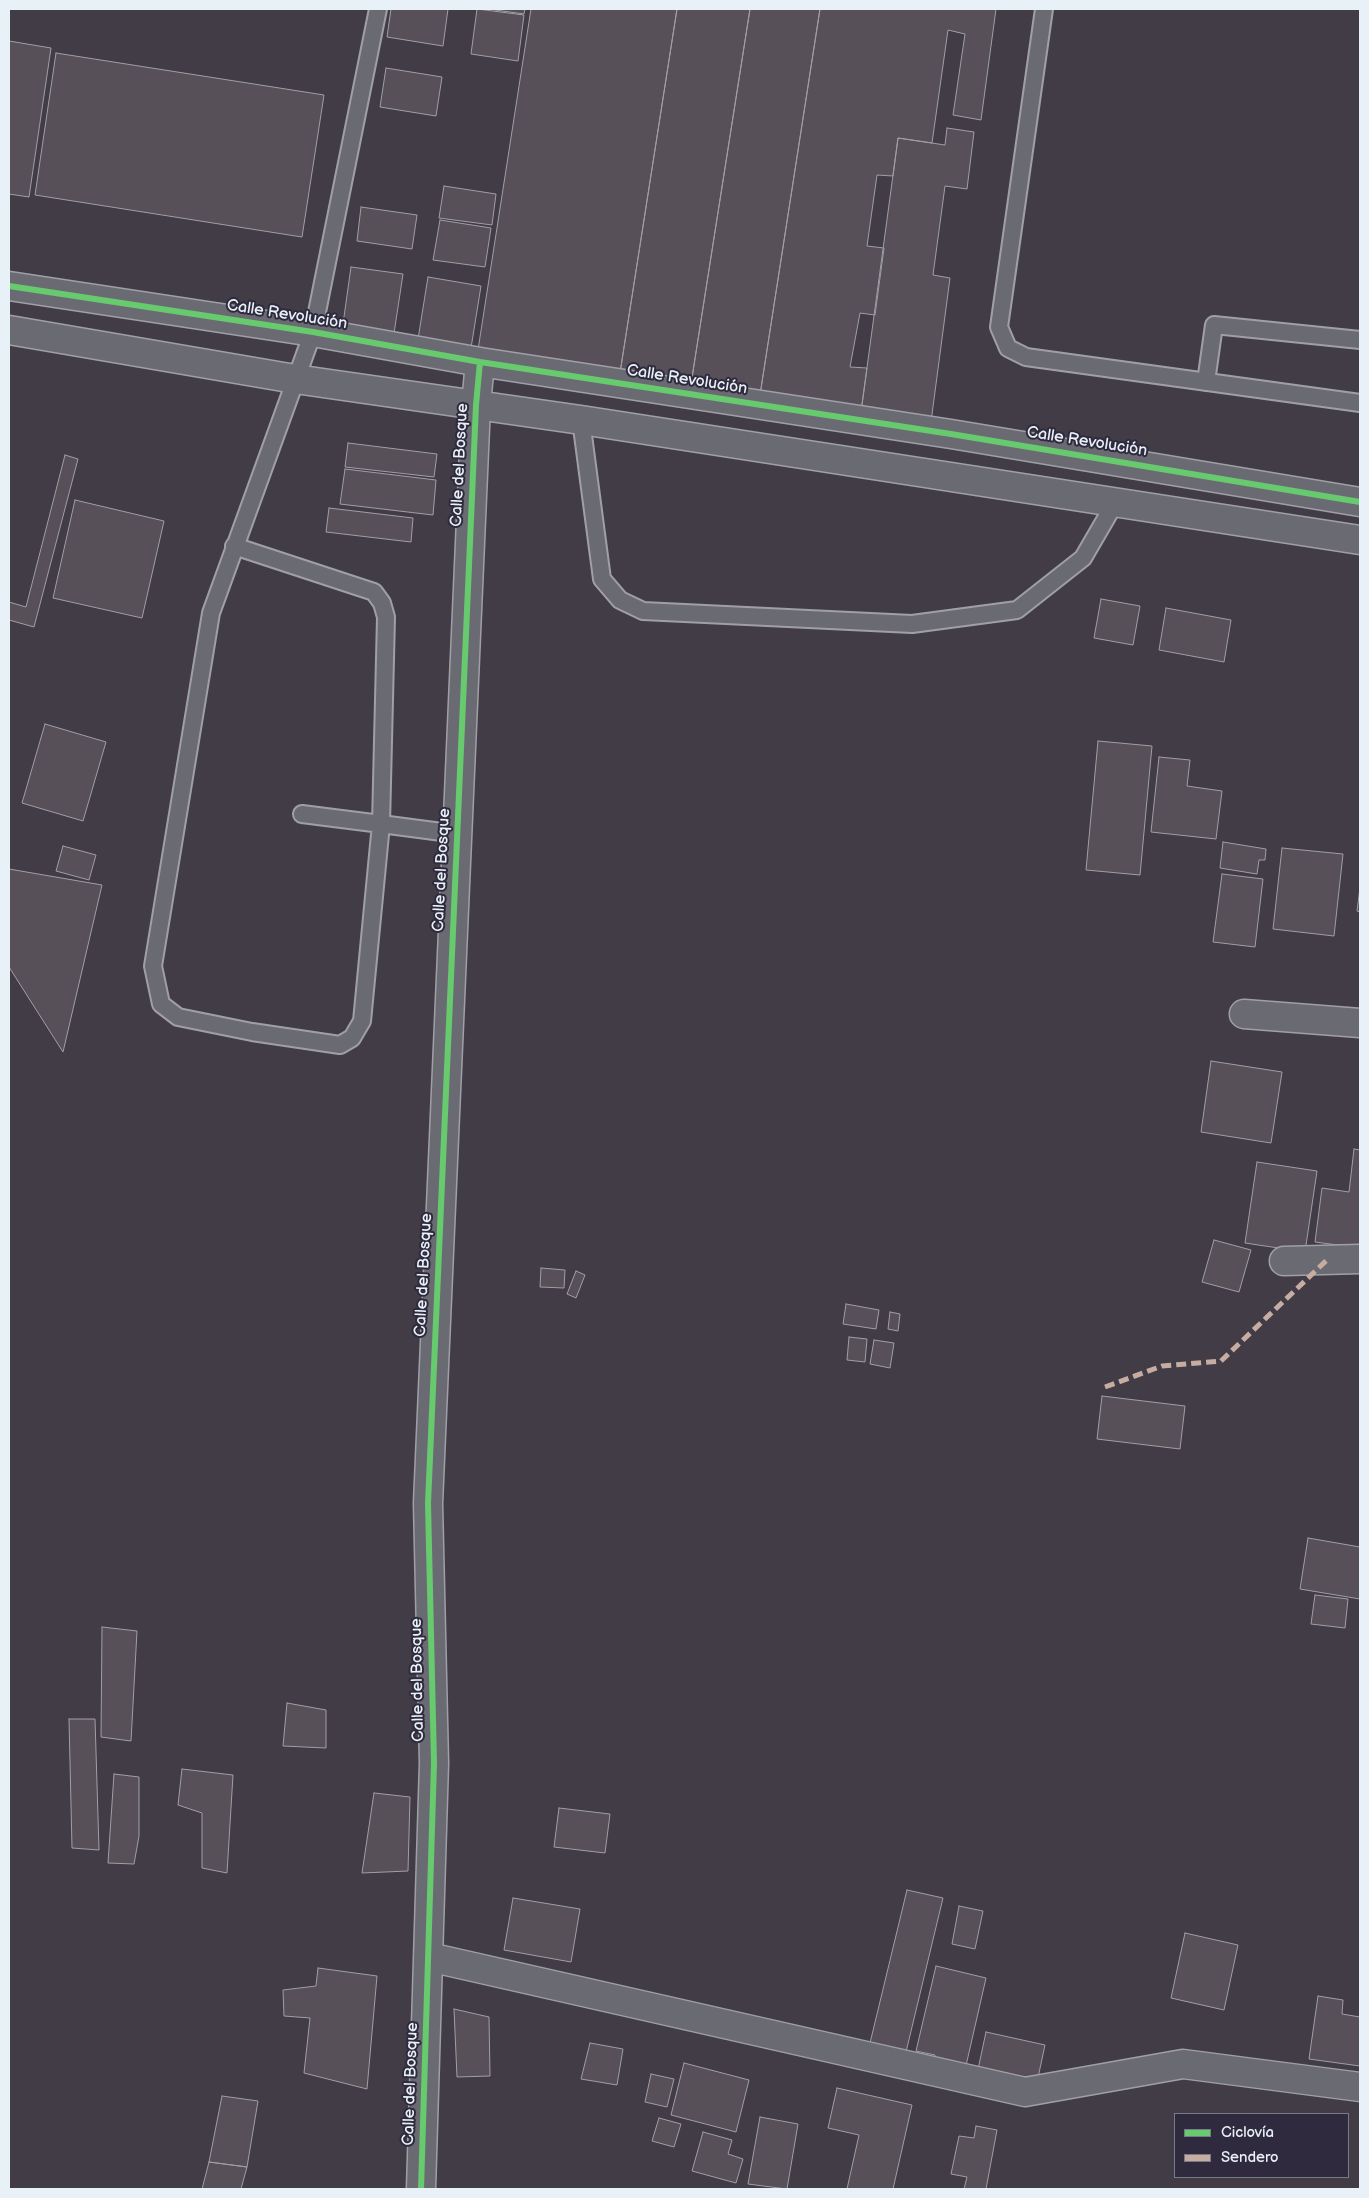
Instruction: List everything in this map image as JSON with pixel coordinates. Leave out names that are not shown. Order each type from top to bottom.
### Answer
[{"type":"street","name":"Calle Revolución","points":[[9,286],[313,332],[480,362],[951,434],[1360,502]]},
{"type":"street","points":[[9,330],[296,379],[581,420],[1360,540]]},
{"type":"street","name":"Calle del Bosque","points":[[421,2189],[434,1763],[428,1503],[476,405],[480,362]]},
{"type":"street","points":[[948,477],[951,434]]},
{"type":"street","points":[[1244,1014],[1360,1024]]},
{"type":"street","points":[[1284,1261],[1360,1258]]},
{"type":"street","points":[[429,1957],[1025,2092],[1183,2064],[1360,2087]]},
{"type":"lane","points":[[234,546],[374,592],[382,603],[386,617],[381,824],[362,1021],[352,1038],[340,1045],[252,1032],[178,1017],[162,1004],[153,966],[211,613],[234,546],[313,332],[378,9]]},
{"type":"lane","points":[[1044,9],[999,327],[1008,348],[1026,357],[1360,403]]},
{"type":"lane","points":[[1206,382],[1214,325],[1360,340]]},
{"type":"lane","points":[[581,420],[602,579],[620,600],[643,611],[912,624],[1017,610],[1083,558],[1115,503]]},
{"type":"lane","points":[[302,814],[457,834]]},
{"type":"building","points":[[391,9],[448,9],[443,46],[387,37]]},
{"type":"building","points":[[477,9],[524,15],[518,61],[471,54]]},
{"type":"building","points":[[488,9],[525,9],[524,14]]},
{"type":"building","points":[[531,9],[677,9],[620,373],[478,350]]},
{"type":"building","points":[[677,9],[750,9],[691,384],[620,373]]},
{"type":"building","points":[[750,9],[820,9],[760,395],[691,384]]},
{"type":"building","points":[[820,9],[996,9],[981,120],[953,115],[965,34],[948,30],[932,143],[898,138],[893,176],[877,175],[867,246],[884,248],[875,315],[860,313],[850,367],[867,368],[861,412],[760,395]]},
{"type":"building","points":[[9,41],[51,48],[29,197],[9,194]]},
{"type":"building","points":[[56,53],[324,95],[302,237],[35,195]]},
{"type":"building","points":[[386,68],[442,77],[436,116],[380,107]]},
{"type":"building","points":[[947,128],[974,132],[967,189],[945,186],[933,275],[950,278],[931,422],[861,412],[898,138],[945,145]]},
{"type":"building","points":[[444,186],[496,194],[492,225],[439,218]]},
{"type":"building","points":[[361,207],[417,215],[412,249],[357,241]]},
{"type":"building","points":[[440,220],[491,228],[485,267],[433,260]]},
{"type":"building","points":[[351,267],[403,274],[393,340],[342,331]]},
{"type":"building","points":[[428,277],[481,286],[471,348],[418,339]]},
{"type":"building","points":[[348,443],[437,454],[434,477],[345,467]]},
{"type":"building","points":[[65,455],[78,459],[34,627],[9,620],[9,602],[26,607]]},
{"type":"building","points":[[345,469],[436,480],[433,515],[340,504]]},
{"type":"building","points":[[75,500],[164,521],[142,618],[53,598]]},
{"type":"building","points":[[329,508],[413,518],[411,542],[326,532]]},
{"type":"building","points":[[1101,599],[1140,606],[1133,645],[1094,638]]},
{"type":"building","points":[[1166,608],[1231,620],[1224,662],[1159,650]]},
{"type":"building","points":[[45,724],[106,742],[83,821],[22,803]]},
{"type":"building","points":[[1098,741],[1152,746],[1140,875],[1086,870]]},
{"type":"building","points":[[1159,757],[1190,760],[1187,786],[1222,791],[1216,839],[1151,832]]},
{"type":"building","points":[[1223,842],[1266,849],[1265,860],[1259,860],[1257,874],[1220,868]]},
{"type":"building","points":[[63,846],[96,855],[89,880],[56,871]]},
{"type":"building","points":[[1282,848],[1343,854],[1334,936],[1273,929]]},
{"type":"building","points":[[9,869],[102,885],[63,1052],[9,967]]},
{"type":"building","points":[[1222,874],[1263,879],[1255,947],[1213,942]]},
{"type":"building","points":[[1360,888],[1360,912],[1357,911]]},
{"type":"building","points":[[1211,1061],[1282,1072],[1271,1143],[1201,1132]]},
{"type":"building","points":[[1354,1149],[1360,1150],[1360,1248],[1315,1242],[1322,1188],[1349,1192]]},
{"type":"building","points":[[1257,1162],[1317,1171],[1305,1252],[1245,1243]]},
{"type":"building","points":[[1214,1240],[1251,1250],[1239,1292],[1202,1282]]},
{"type":"building","points":[[541,1268],[565,1270],[564,1288],[540,1287]]},
{"type":"building","points":[[576,1271],[585,1275],[576,1298],[567,1294]]},
{"type":"building","points":[[846,1304],[879,1310],[876,1329],[843,1324]]},
{"type":"building","points":[[890,1312],[900,1314],[898,1331],[888,1329]]},
{"type":"building","points":[[849,1337],[867,1339],[865,1362],[847,1360]]},
{"type":"building","points":[[874,1340],[894,1343],[890,1368],[870,1364]]},
{"type":"building","points":[[1102,1396],[1185,1406],[1180,1449],[1097,1439]]},
{"type":"building","points":[[1308,1538],[1360,1547],[1360,1599],[1300,1589]]},
{"type":"building","points":[[1315,1595],[1348,1599],[1345,1628],[1311,1624]]},
{"type":"building","points":[[102,1627],[137,1631],[131,1741],[101,1737]]},
{"type":"building","points":[[287,1703],[326,1710],[326,1748],[283,1746]]},
{"type":"building","points":[[69,1719],[95,1719],[99,1850],[72,1848]]},
{"type":"building","points":[[182,1769],[233,1775],[227,1873],[202,1868],[202,1813],[178,1805]]},
{"type":"building","points":[[114,1774],[139,1777],[139,1836],[134,1864],[108,1863]]},
{"type":"building","points":[[374,1793],[410,1797],[408,1871],[362,1873]]},
{"type":"building","points":[[559,1808],[610,1814],[605,1853],[554,1847]]},
{"type":"building","points":[[907,1890],[943,1898],[906,2052],[870,2043]]},
{"type":"building","points":[[513,1898],[580,1909],[571,1962],[504,1950]]},
{"type":"building","points":[[959,1906],[983,1911],[975,1949],[952,1944]]},
{"type":"building","points":[[1185,1933],[1238,1945],[1224,2010],[1171,1998]]},
{"type":"building","points":[[936,1966],[986,1978],[965,2070],[933,2063],[935,2055],[916,2051]]},
{"type":"building","points":[[318,1968],[377,1976],[367,2089],[304,2073],[310,2018],[284,2016],[283,1990],[316,1986]]},
{"type":"building","points":[[1318,1996],[1343,2000],[1342,2014],[1360,2017],[1360,2066],[1309,2059]]},
{"type":"building","points":[[454,2009],[489,2017],[490,2076],[457,2077]]},
{"type":"building","points":[[986,2032],[1045,2045],[1036,2087],[977,2074]]},
{"type":"building","points":[[590,2043],[623,2049],[617,2085],[581,2079]]},
{"type":"building","points":[[684,2063],[749,2080],[736,2132],[671,2115]]},
{"type":"building","points":[[651,2074],[674,2079],[667,2107],[645,2102]]},
{"type":"building","points":[[837,2088],[912,2105],[893,2189],[847,2189],[859,2135],[828,2128]]},
{"type":"building","points":[[222,2096],[258,2101],[247,2167],[209,2162]]},
{"type":"building","points":[[760,2117],[798,2124],[787,2189],[748,2184]]},
{"type":"building","points":[[659,2118],[681,2124],[674,2147],[652,2141]]},
{"type":"building","points":[[976,2126],[997,2130],[986,2189],[964,2189],[967,2177],[951,2174],[959,2136],[974,2138]]},
{"type":"building","points":[[703,2132],[732,2140],[728,2154],[743,2159],[736,2183],[692,2171]]},
{"type":"building","points":[[209,2162],[247,2167],[241,2189],[202,2189]]},
{"type":"marked path","points":[[1105,1387],[1162,1366],[1221,1361],[1329,1258]]},
{"type":"cycle path","points":[[9,286],[313,332],[480,362],[951,434],[1360,502]]},
{"type":"cycle path","points":[[421,2189],[434,1763],[428,1503],[476,405],[480,362]]}]
